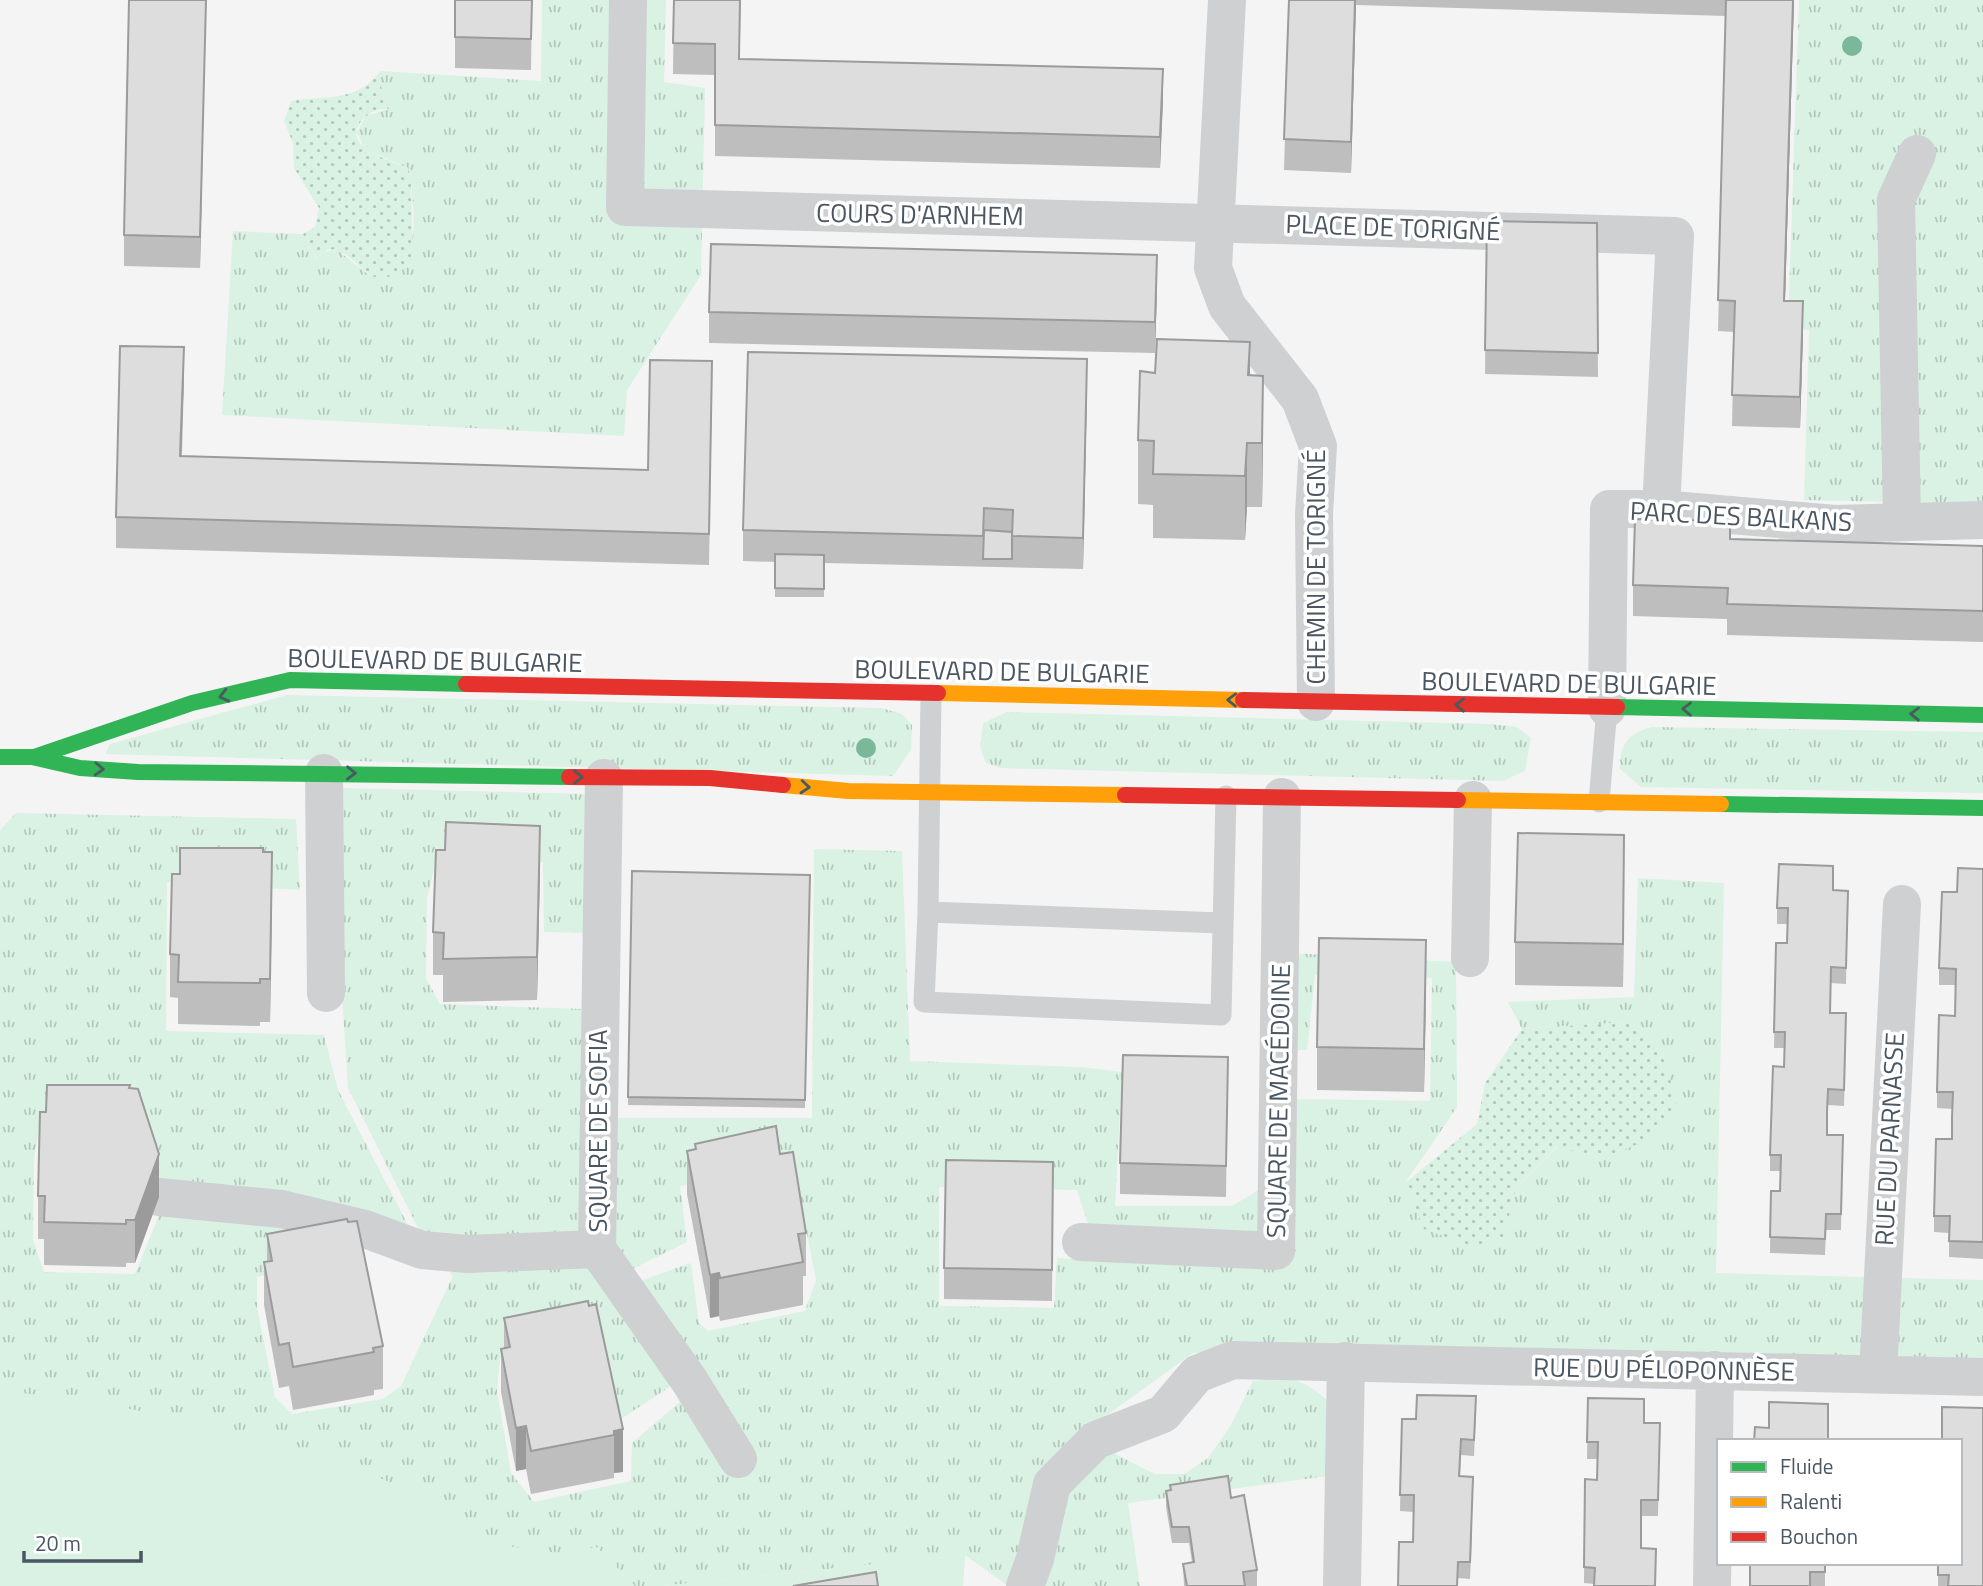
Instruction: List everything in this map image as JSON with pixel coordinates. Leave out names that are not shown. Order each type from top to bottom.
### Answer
[{"type":"street","name":"COURS D'ARNHEM","points":[[628,0],[625,207],[1215,222]]},
{"type":"street","name":"CHEMIN DE TORIGNÉ","points":[[1227,0],[1213,268],[1227,306],[1300,400],[1318,446],[1314,514],[1316,702]]},
{"type":"street","points":[[1902,522],[1896,200],[1917,154]]},
{"type":"street","name":"PLACE DE TORIGNÉ","points":[[1215,222],[1675,236],[1661,509]]},
{"type":"street","name":"PARC DES BALKANS","points":[[1607,708],[1609,509],[1661,509],[1835,524],[1983,520]]},
{"type":"street","name":"BOULEVARD DE BULGARIE","points":[[32,757],[192,703],[290,680],[1983,715]]},
{"type":"street","name":"BOULEVARD DE BULGARIE","points":[[0,757],[32,757],[80,768],[138,772],[710,778],[848,791],[1983,808]]},
{"type":"street","points":[[324,773],[326,993]]},
{"type":"street","name":"SQUARE DE SOFIA","points":[[159,1197],[281,1209],[352,1225],[422,1250],[467,1254],[597,1249],[604,778]]},
{"type":"street","name":"SQUARE DE MACÉDOINE","points":[[1081,1242],[1276,1251],[1282,797]]},
{"type":"street","points":[[1470,958],[1473,800]]},
{"type":"street","name":"RUE DU PARNASSE","points":[[1878,1374],[1902,904]]},
{"type":"street","points":[[597,1249],[689,1380],[738,1459]]},
{"type":"street","name":"RUE DU PÉLOPONNÈSE","points":[[1025,1586],[1035,1559],[1052,1484],[1096,1440],[1163,1414],[1197,1374],[1233,1360],[1983,1377]]},
{"type":"street","points":[[1342,1586],[1346,1361]]},
{"type":"street","points":[[1713,1586],[1715,1370]]},
{"type":"lane","points":[[931,695],[924,1002],[1221,1015],[1226,796]]},
{"type":"lane","points":[[1599,802],[1607,708]]},
{"type":"lane","points":[[928,912],[1221,923]]},
{"type":"green space","points":[[542,0],[666,0],[664,82],[705,88],[701,275],[627,390],[624,436],[222,415],[233,231],[303,234],[317,260],[323,252],[336,249],[369,275],[382,277],[410,244],[414,214],[408,168],[364,149],[357,132],[366,116],[388,109],[382,95],[380,71],[541,81]]},
{"type":"green space","points":[[1799,0],[1983,0],[1983,504],[1804,500],[1809,330],[1788,328]]},
{"type":"green space","points":[[380,71],[382,95],[389,109],[372,112],[363,119],[357,129],[357,137],[369,151],[408,168],[411,181],[413,260],[397,273],[384,278],[374,277],[340,251],[328,249],[317,259],[303,234],[315,227],[319,208],[294,168],[293,143],[284,121],[291,101],[351,93],[362,88]]},
{"type":"green space","points":[[287,695],[881,708],[902,714],[912,725],[911,750],[893,776],[105,754],[110,744]]},
{"type":"green space","points":[[1007,712],[1490,724],[1517,727],[1531,738],[1525,771],[1503,781],[1001,768],[986,763],[980,747],[983,723]]},
{"type":"green space","points":[[1651,727],[1983,732],[1983,793],[1641,787],[1620,769],[1621,753],[1631,737]]},
{"type":"green space","points":[[341,788],[588,794],[588,933],[544,932],[543,862],[436,861],[427,898],[426,978],[440,1004],[583,1009],[590,1235],[674,1384],[618,1421],[585,1340],[500,1358],[497,1391],[511,1473],[534,1502],[631,1481],[632,1443],[687,1396],[637,1282],[691,1263],[699,1323],[708,1331],[805,1311],[816,1280],[799,1194],[784,1164],[680,1186],[687,1242],[624,1273],[610,1246],[613,1118],[812,1118],[814,849],[902,851],[910,1061],[1081,1067],[1122,1072],[1115,1206],[1232,1206],[1287,1173],[1295,1099],[1430,1101],[1432,978],[1315,975],[1307,1050],[1287,1050],[1290,953],[1456,962],[1457,1107],[1405,1183],[1503,1238],[1516,1188],[1557,1147],[1604,1158],[1630,1022],[1522,1029],[1508,1002],[1634,997],[1638,878],[1724,883],[1716,1273],[1983,1280],[1983,1359],[1456,1352],[1193,1353],[1099,1421],[1117,1455],[1155,1474],[1184,1474],[1208,1458],[1231,1425],[1253,1381],[1287,1379],[1303,1383],[1331,1403],[1328,1476],[1128,1503],[1140,1586],[1008,1586],[965,1555],[662,1586],[622,1586],[0,1425],[0,830],[16,813],[296,819],[300,890],[167,882],[166,1031],[324,1035],[338,1090],[414,1237],[163,1192],[40,1125],[34,1158],[33,1240],[44,1272],[135,1274],[164,1203],[247,1209],[355,1254],[257,1277],[257,1307],[275,1397],[292,1414],[383,1399],[401,1386],[453,1276],[423,1238],[348,1088],[336,900]],"holes":[[[939,1187],[1077,1190],[1092,1236],[1077,1259],[1057,1258],[1054,1308],[939,1306]]]},
{"type":"green space","points":[[1630,1022],[1666,1059],[1677,1111],[1650,1139],[1604,1158],[1556,1147],[1516,1188],[1503,1239],[1471,1246],[1424,1229],[1405,1183],[1477,1124],[1485,1083],[1522,1029]]},
{"type":"green space","points":[[0,1391],[80,1399],[226,1428],[334,1459],[411,1491],[506,1546],[558,1553],[597,1547],[635,1586],[0,1586]]},
{"type":"green space","points":[[965,1555],[963,1586],[662,1586]]},
{"type":"building","points":[[129,0],[206,0],[200,237],[124,235]]},
{"type":"building","points":[[455,0],[532,0],[531,39],[455,37]]},
{"type":"building","points":[[674,0],[740,0],[739,59],[1163,69],[1160,137],[715,125],[715,44],[673,43]]},
{"type":"building","points":[[1289,0],[1355,0],[1351,142],[1284,139]]},
{"type":"building","points":[[1726,0],[1793,0],[1784,301],[1803,301],[1800,397],[1732,395],[1735,301],[1718,300]]},
{"type":"building","points":[[1487,221],[1597,223],[1598,353],[1485,350]]},
{"type":"building","points":[[711,244],[1157,255],[1155,322],[709,312]]},
{"type":"building","points":[[1157,339],[1250,342],[1248,375],[1263,376],[1262,443],[1247,443],[1245,476],[1153,474],[1154,441],[1138,440],[1140,371],[1155,373]]},
{"type":"building","points":[[120,346],[184,347],[180,456],[648,470],[650,360],[712,361],[709,534],[116,517]]},
{"type":"building","points":[[748,352],[1087,359],[1083,538],[1012,536],[1013,510],[984,508],[983,536],[743,530]]},
{"type":"building","points":[[1635,519],[1730,521],[1730,539],[1983,546],[1983,611],[1727,604],[1728,588],[1633,585]]},
{"type":"building","points":[[984,530],[1012,532],[1012,559],[983,559]]},
{"type":"building","points":[[775,554],[824,555],[824,589],[775,588]]},
{"type":"building","points":[[446,822],[540,826],[537,957],[443,959],[444,933],[433,932],[436,850],[445,850]]},
{"type":"building","points":[[1518,833],[1624,835],[1623,944],[1515,942]]},
{"type":"building","points":[[180,848],[263,848],[263,852],[272,852],[270,979],[260,979],[260,983],[178,982],[179,955],[170,954],[172,874],[180,874]]},
{"type":"building","points":[[1779,864],[1833,866],[1833,890],[1848,891],[1846,968],[1831,967],[1830,1013],[1846,1013],[1844,1090],[1828,1089],[1827,1112],[1827,1135],[1843,1135],[1841,1214],[1826,1214],[1825,1239],[1770,1237],[1771,1191],[1780,1191],[1781,1155],[1770,1155],[1773,1066],[1784,1067],[1785,1032],[1774,1032],[1776,943],[1787,943],[1788,908],[1777,908]]},
{"type":"building","points":[[1958,868],[1983,869],[1983,1242],[1949,1241],[1950,1216],[1934,1216],[1936,1139],[1952,1139],[1953,1092],[1937,1092],[1939,1015],[1955,1016],[1956,969],[1939,968],[1942,892],[1957,892]]},
{"type":"building","points":[[632,871],[810,875],[805,1100],[628,1097]]},
{"type":"building","points":[[1319,938],[1426,940],[1424,1049],[1317,1047]]},
{"type":"building","points":[[1123,1055],[1228,1057],[1226,1166],[1120,1163]]},
{"type":"building","points":[[47,1085],[130,1085],[129,1088],[138,1089],[159,1154],[135,1220],[126,1220],[126,1224],[44,1222],[45,1196],[38,1196],[40,1112],[46,1112]]},
{"type":"building","points":[[776,1126],[780,1154],[793,1152],[806,1233],[798,1234],[803,1262],[720,1278],[719,1273],[710,1275],[687,1151],[696,1149],[695,1144]]},
{"type":"building","points":[[946,1160],[1053,1162],[1052,1270],[944,1268]]},
{"type":"building","points":[[347,1219],[348,1222],[357,1221],[383,1346],[373,1348],[374,1352],[293,1367],[289,1343],[279,1345],[264,1262],[272,1261],[267,1234]]},
{"type":"building","points":[[588,1301],[589,1306],[596,1304],[623,1429],[614,1431],[614,1435],[531,1451],[526,1426],[516,1428],[501,1349],[510,1347],[504,1318]]},
{"type":"building","points":[[1417,1395],[1476,1396],[1474,1440],[1461,1439],[1459,1476],[1473,1477],[1470,1562],[1458,1562],[1457,1586],[1398,1586],[1399,1542],[1413,1542],[1414,1495],[1400,1495],[1402,1419],[1416,1419]]},
{"type":"building","points":[[1588,1398],[1644,1399],[1644,1423],[1660,1423],[1658,1500],[1641,1500],[1641,1548],[1656,1549],[1655,1586],[1594,1586],[1595,1568],[1584,1567],[1585,1479],[1597,1480],[1598,1442],[1587,1442]]},
{"type":"building","points":[[1769,1402],[1828,1404],[1828,1439],[1754,1439],[1755,1427],[1769,1428]]},
{"type":"building","points":[[1942,1407],[1983,1408],[1983,1586],[1948,1586],[1949,1575],[1938,1575],[1938,1565],[1962,1565],[1962,1439],[1942,1439]]},
{"type":"building","points":[[1228,1476],[1231,1498],[1244,1495],[1257,1570],[1243,1572],[1245,1586],[1187,1586],[1183,1564],[1194,1562],[1189,1527],[1172,1527],[1166,1491],[1171,1490],[1170,1485]]},
{"type":"building","points":[[1750,1565],[1825,1565],[1825,1572],[1810,1572],[1810,1586],[1750,1586]]},
{"type":"building","points":[[876,1572],[878,1586],[793,1586]]},
{"type":"traffic: fast","points":[[34,757],[192,703],[290,680],[466,684]]},
{"type":"traffic: fast","points":[[1617,707],[1983,715]]},
{"type":"traffic: fast","points":[[0,757],[32,757],[80,768],[138,772],[569,777]]},
{"type":"traffic: fast","points":[[1721,804],[1983,808]]},
{"type":"traffic: slow","points":[[938,693],[1243,700]]},
{"type":"traffic: slow","points":[[783,785],[848,791],[1125,795]]},
{"type":"traffic: slow","points":[[1458,800],[1721,804]]},
{"type":"traffic: jam","points":[[466,684],[938,693]]},
{"type":"traffic: jam","points":[[1243,700],[1617,707]]},
{"type":"traffic: jam","points":[[569,777],[710,778],[783,785]]},
{"type":"traffic: jam","points":[[1125,795],[1458,800]]}]
